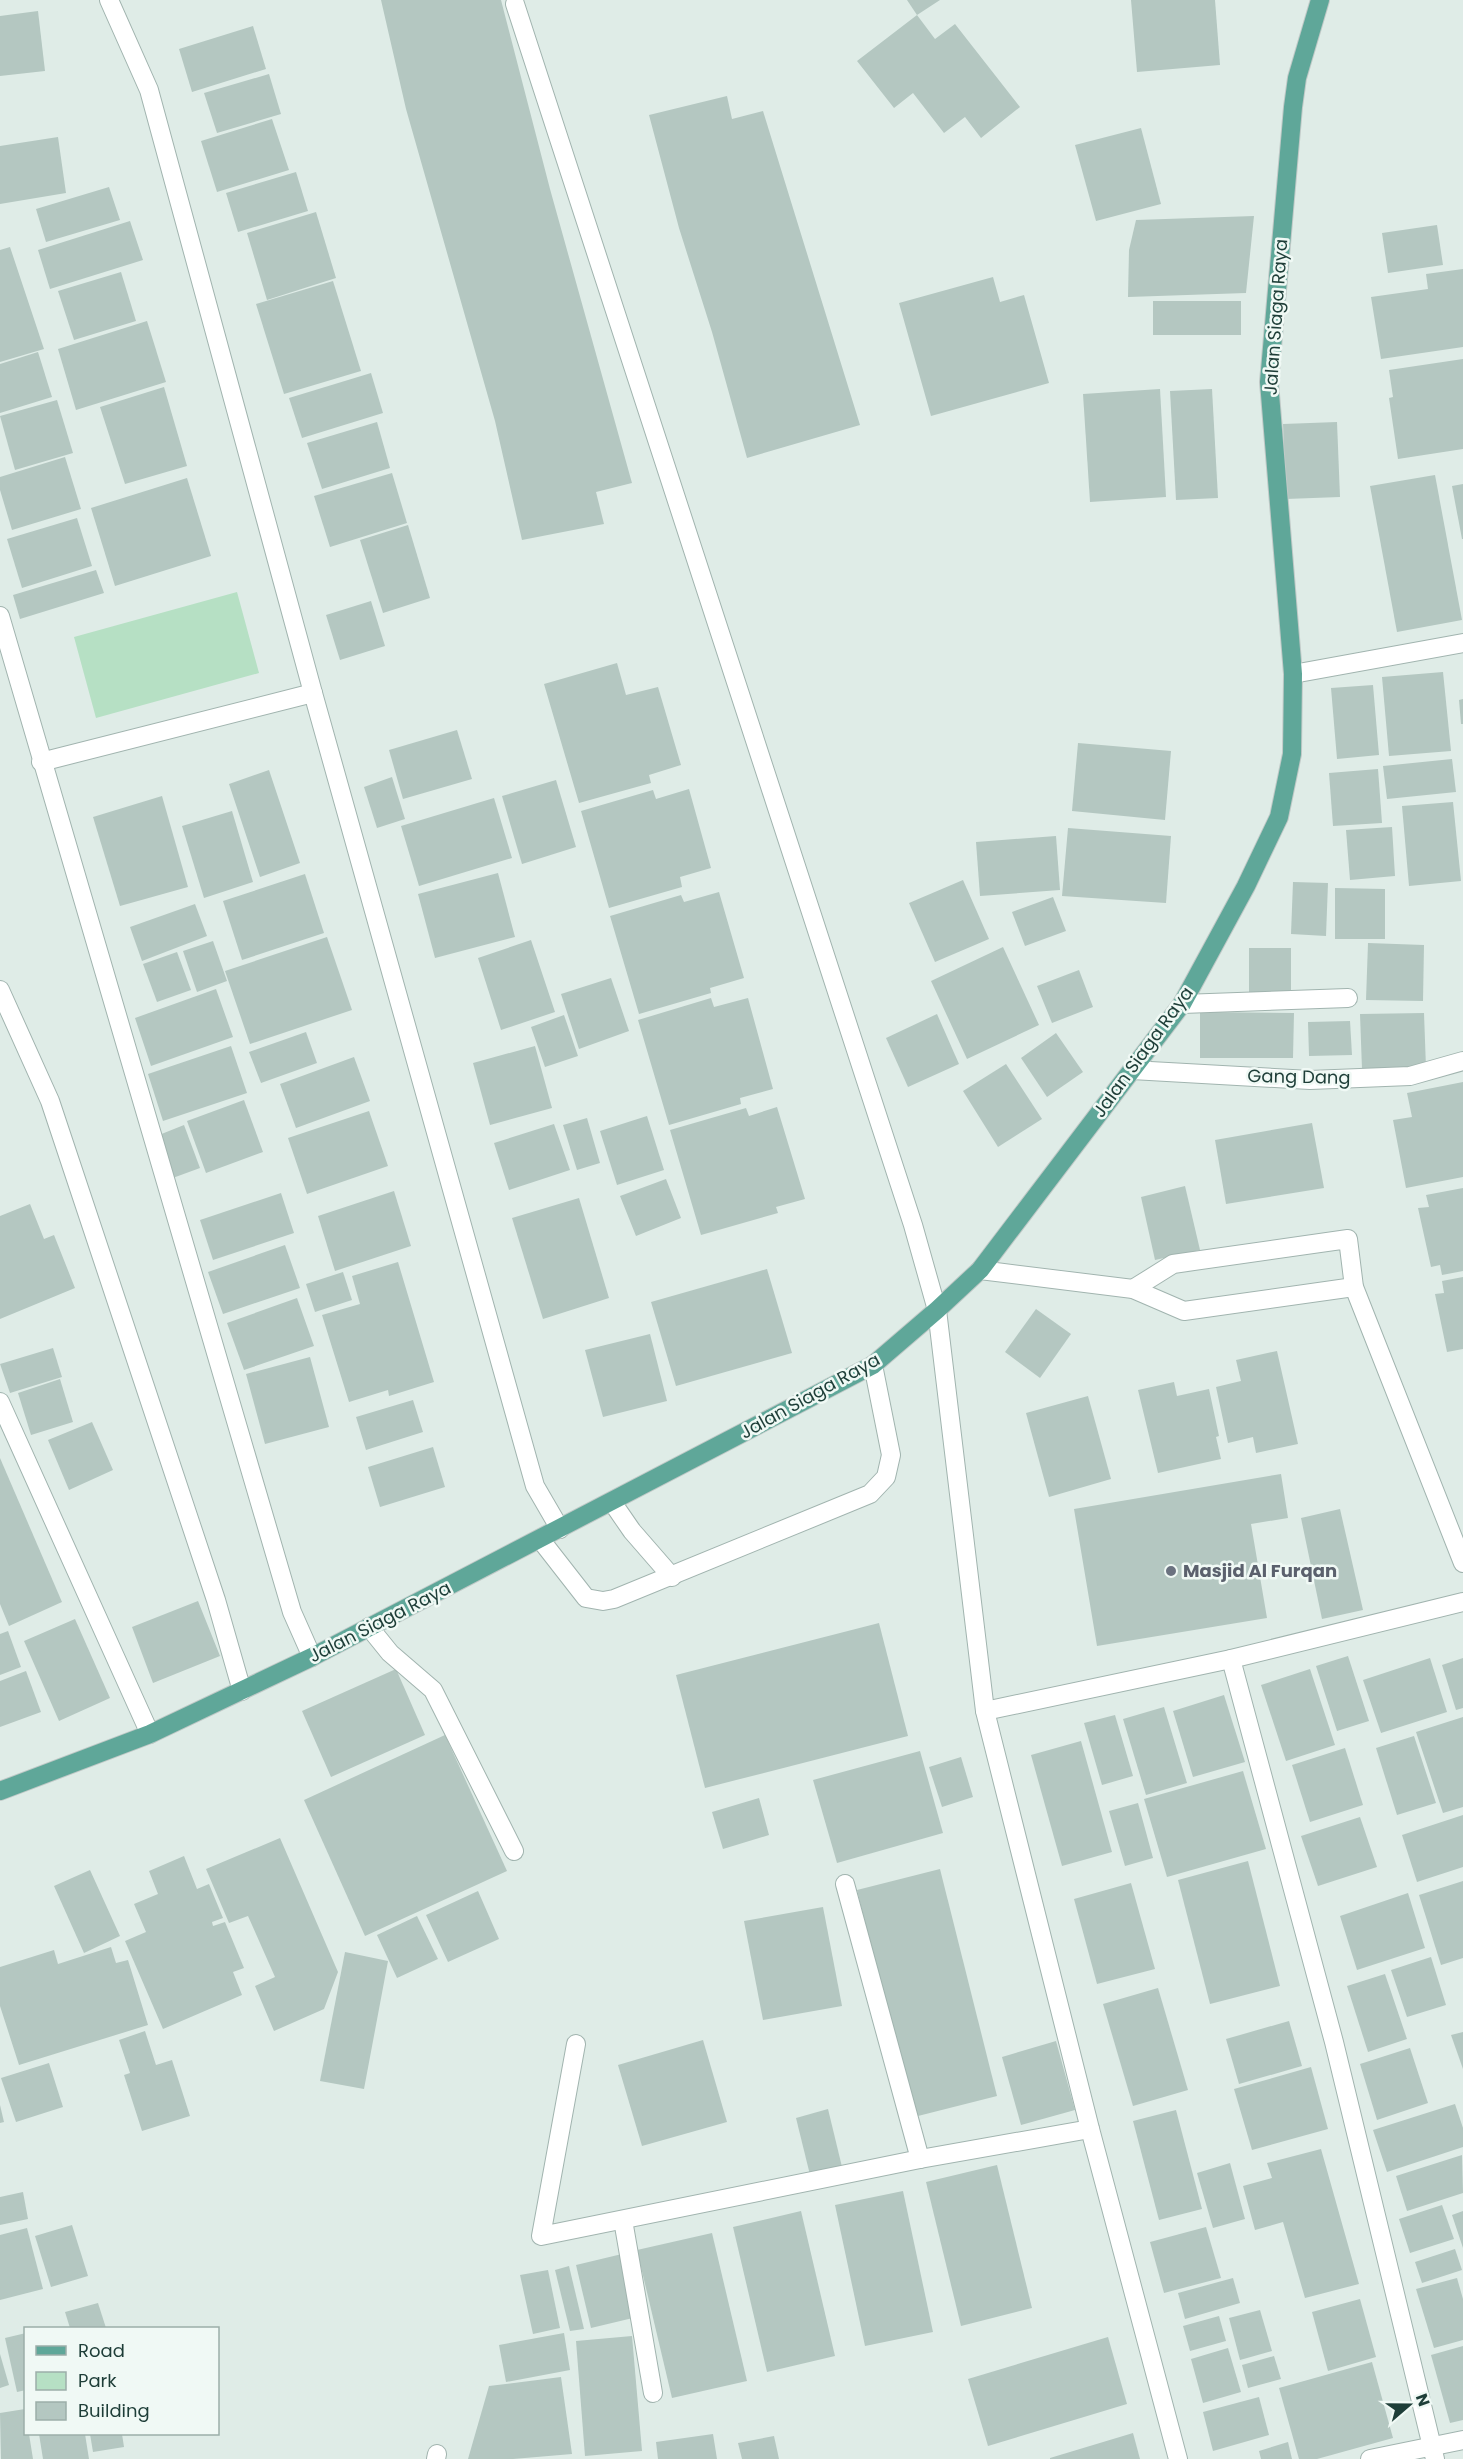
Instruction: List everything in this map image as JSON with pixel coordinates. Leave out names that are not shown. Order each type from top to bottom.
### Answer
[{"type":"main road","name":"Jalan Siaga Raya","points":[[0,1791],[150,1734],[312,1657],[873,1365],[980,1270],[1182,1004],[1280,818],[1292,754],[1293,674],[1269,382],[1293,107],[1297,78],[1320,0]]},
{"type":"street","points":[[109,0],[149,90],[313,693],[535,1486],[560,1529]]},
{"type":"street","points":[[515,4],[913,1225],[937,1310],[985,1711],[1090,2129],[1178,2459]]},
{"type":"street","points":[[0,616],[292,1612],[312,1657]]},
{"type":"street","points":[[1293,674],[1463,643]]},
{"type":"street","points":[[41,762],[313,693]]},
{"type":"street","points":[[0,990],[50,1101],[216,1600],[242,1691]]},
{"type":"street","points":[[1182,1004],[1348,998]]},
{"type":"street","name":"Gang Dang","points":[[1132,1070],[1310,1080],[1410,1076],[1463,1061]]},
{"type":"street","points":[[1133,1289],[1173,1264],[1348,1239],[1354,1287],[1463,1563]]},
{"type":"street","points":[[980,1270],[1133,1289],[1184,1311],[1354,1287]]},
{"type":"street","points":[[540,1539],[586,1598],[603,1601],[672,1577],[870,1494],[886,1477],[891,1455],[873,1365]]},
{"type":"street","points":[[0,1402],[150,1734]]},
{"type":"street","points":[[612,1502],[632,1531],[672,1577]]},
{"type":"street","points":[[985,1711],[1231,1659],[1463,1602]]},
{"type":"street","points":[[369,1627],[390,1653],[433,1690],[514,1851]]},
{"type":"street","points":[[1231,1659],[1334,2042],[1433,2453]]},
{"type":"street","points":[[845,1884],[920,2159]]},
{"type":"street","points":[[576,2044],[541,2235],[920,2159],[1090,2129]]},
{"type":"street","points":[[623,2220],[653,2393]]},
{"type":"street","points":[[1370,2459],[1433,2453],[1463,2440]]},
{"type":"green space","points":[[237,592],[259,673],[96,718],[74,637]]},
{"type":"building","points":[[381,0],[501,0],[550,189],[632,483],[596,492],[604,524],[522,540],[495,421],[406,109]]},
{"type":"building","points":[[907,0],[940,0],[917,15]]},
{"type":"building","points":[[1131,0],[1215,0],[1220,65],[1137,72]]},
{"type":"building","points":[[38,11],[45,71],[0,76],[0,16]]},
{"type":"building","points":[[917,15],[935,39],[955,24],[1020,107],[981,138],[965,117],[944,133],[913,93],[894,108],[857,61]]},
{"type":"building","points":[[253,26],[266,69],[192,92],[179,49]]},
{"type":"building","points":[[269,74],[281,114],[217,133],[204,93]]},
{"type":"building","points":[[727,96],[732,119],[763,111],[860,425],[747,458],[712,332],[679,228],[649,115]]},
{"type":"building","points":[[272,119],[289,170],[217,192],[201,141]]},
{"type":"building","points":[[1141,128],[1161,204],[1096,221],[1075,145]]},
{"type":"building","points":[[58,137],[66,193],[0,204],[0,146]]},
{"type":"building","points":[[296,172],[308,211],[238,232],[226,193]]},
{"type":"building","points":[[109,187],[120,220],[46,242],[36,209]]},
{"type":"building","points":[[316,212],[336,278],[267,300],[247,233]]},
{"type":"building","points":[[1254,216],[1246,293],[1128,297],[1129,250],[1136,220]]},
{"type":"building","points":[[130,221],[143,260],[50,289],[38,250]]},
{"type":"building","points":[[1437,225],[1443,265],[1388,273],[1382,233]]},
{"type":"building","points":[[10,247],[44,349],[0,362],[0,250]]},
{"type":"building","points":[[1463,269],[1463,347],[1381,359],[1371,297],[1428,289],[1426,274]]},
{"type":"building","points":[[121,272],[136,321],[74,340],[58,291]]},
{"type":"building","points":[[993,277],[1000,302],[1024,295],[1049,383],[931,416],[899,303]]},
{"type":"building","points":[[333,281],[361,371],[284,394],[256,304]]},
{"type":"building","points":[[1153,301],[1241,301],[1241,335],[1153,335]]},
{"type":"building","points":[[147,321],[166,382],[76,410],[58,349]]},
{"type":"building","points":[[38,352],[52,397],[0,413],[0,364]]},
{"type":"building","points":[[1463,359],[1463,449],[1398,459],[1389,398],[1393,397],[1389,370]]},
{"type":"building","points":[[371,373],[383,413],[302,438],[289,398]]},
{"type":"building","points":[[164,387],[187,466],[125,484],[100,407]]},
{"type":"building","points":[[1160,389],[1166,497],[1090,502],[1083,394]]},
{"type":"building","points":[[1212,389],[1218,498],[1176,500],[1170,391]]},
{"type":"building","points":[[57,400],[73,453],[15,470],[0,416]]},
{"type":"building","points":[[377,422],[390,468],[322,489],[307,443]]},
{"type":"building","points":[[1337,422],[1340,497],[1286,499],[1283,424]]},
{"type":"building","points":[[65,457],[81,509],[12,530],[0,490],[0,477]]},
{"type":"building","points":[[392,473],[407,523],[330,547],[314,496]]},
{"type":"building","points":[[1435,475],[1462,620],[1397,632],[1370,486]]},
{"type":"building","points":[[187,478],[211,556],[115,586],[91,508]]},
{"type":"building","points":[[1463,484],[1463,539],[1462,539],[1452,486]]},
{"type":"building","points":[[77,518],[92,566],[22,588],[7,539]]},
{"type":"building","points":[[408,525],[430,598],[383,613],[360,540]]},
{"type":"building","points":[[96,570],[104,593],[20,619],[13,595]]},
{"type":"building","points":[[371,601],[385,646],[340,660],[326,615]]},
{"type":"building","points":[[617,663],[626,695],[658,687],[681,765],[649,775],[651,783],[579,803],[544,684]]},
{"type":"building","points":[[1443,672],[1451,751],[1389,756],[1382,677]]},
{"type":"building","points":[[1373,685],[1379,755],[1337,759],[1331,688]]},
{"type":"building","points":[[1463,699],[1463,724],[1461,724],[1459,700]]},
{"type":"building","points":[[457,730],[472,779],[403,799],[389,750]]},
{"type":"building","points":[[1078,743],[1171,751],[1165,820],[1072,811]]},
{"type":"building","points":[[1452,759],[1456,792],[1387,799],[1383,766]]},
{"type":"building","points":[[1378,769],[1382,823],[1333,826],[1329,773]]},
{"type":"building","points":[[269,770],[300,863],[260,877],[229,784]]},
{"type":"building","points":[[392,777],[405,819],[377,828],[364,787]]},
{"type":"building","points":[[556,780],[576,847],[522,864],[502,796]]},
{"type":"building","points":[[689,789],[711,868],[680,877],[682,887],[609,908],[581,811],[653,790],[656,799]]},
{"type":"building","points":[[162,796],[188,887],[120,906],[93,817]]},
{"type":"building","points":[[494,798],[512,858],[419,886],[401,826]]},
{"type":"building","points":[[1453,802],[1461,881],[1409,886],[1402,806]]},
{"type":"building","points":[[232,811],[253,882],[204,898],[182,826]]},
{"type":"building","points":[[1392,827],[1395,876],[1350,880],[1346,830]]},
{"type":"building","points":[[1068,828],[1171,836],[1166,903],[1062,896]]},
{"type":"building","points":[[1056,836],[1060,890],[980,896],[976,842]]},
{"type":"building","points":[[498,873],[515,937],[435,958],[418,894]]},
{"type":"building","points":[[305,874],[324,933],[242,960],[223,901]]},
{"type":"building","points":[[963,880],[989,939],[935,962],[909,903]]},
{"type":"building","points":[[1293,882],[1328,883],[1326,936],[1291,934]]},
{"type":"building","points":[[1335,888],[1385,889],[1385,939],[1335,939]]},
{"type":"building","points":[[719,892],[744,978],[710,988],[711,993],[639,1014],[610,916],[681,895],[684,902]]},
{"type":"building","points":[[1053,897],[1066,931],[1025,946],[1012,912]]},
{"type":"building","points":[[195,904],[207,936],[142,961],[130,927]]},
{"type":"building","points":[[327,937],[352,1010],[250,1044],[225,971]]},
{"type":"building","points":[[531,940],[555,1012],[501,1030],[478,958]]},
{"type":"building","points":[[213,941],[227,981],[197,992],[183,951]]},
{"type":"building","points":[[1368,943],[1424,945],[1423,1001],[1366,1000]]},
{"type":"building","points":[[1003,947],[1039,1025],[967,1059],[931,981]]},
{"type":"building","points":[[1249,948],[1291,948],[1291,997],[1249,997]]},
{"type":"building","points":[[177,952],[191,990],[157,1002],[143,964]]},
{"type":"building","points":[[1079,970],[1093,1007],[1052,1023],[1037,986]]},
{"type":"building","points":[[611,978],[629,1031],[579,1049],[561,994]]},
{"type":"building","points":[[216,989],[233,1037],[151,1066],[135,1018]]},
{"type":"building","points":[[711,998],[714,1007],[748,998],[773,1089],[740,1098],[741,1104],[669,1125],[638,1020]]},
{"type":"building","points":[[1200,1012],[1294,1013],[1293,1058],[1200,1058]]},
{"type":"building","points":[[1424,1013],[1426,1068],[1362,1069],[1360,1014]]},
{"type":"building","points":[[937,1014],[959,1064],[908,1087],[886,1038]]},
{"type":"building","points":[[564,1015],[578,1056],[545,1067],[531,1027]]},
{"type":"building","points":[[1350,1021],[1352,1055],[1309,1056],[1308,1022]]},
{"type":"building","points":[[306,1032],[317,1063],[261,1083],[249,1052]]},
{"type":"building","points":[[1056,1033],[1083,1072],[1047,1097],[1021,1058]]},
{"type":"building","points":[[231,1046],[247,1093],[163,1121],[148,1074]]},
{"type":"building","points":[[535,1046],[552,1108],[490,1125],[473,1063]]},
{"type":"building","points":[[354,1057],[370,1101],[296,1128],[280,1084]]},
{"type":"building","points":[[1006,1064],[1042,1119],[998,1147],[963,1091]]},
{"type":"building","points":[[1463,1082],[1463,1177],[1406,1188],[1393,1120],[1412,1117],[1407,1093]]},
{"type":"building","points":[[244,1100],[263,1152],[206,1173],[187,1121]]},
{"type":"building","points":[[777,1107],[805,1199],[776,1207],[778,1213],[701,1235],[670,1130],[746,1108],[749,1116]]},
{"type":"building","points":[[369,1111],[388,1166],[307,1194],[288,1138]]},
{"type":"building","points":[[647,1116],[664,1170],[617,1185],[600,1131]]},
{"type":"building","points":[[587,1118],[600,1163],[577,1170],[563,1125]]},
{"type":"building","points":[[1312,1123],[1324,1188],[1226,1204],[1215,1140]]},
{"type":"building","points":[[554,1124],[570,1170],[509,1190],[494,1143]]},
{"type":"building","points":[[184,1125],[200,1168],[170,1179],[154,1137]]},
{"type":"building","points":[[666,1179],[681,1218],[636,1236],[620,1196]]},
{"type":"building","points":[[1185,1186],[1200,1250],[1155,1260],[1141,1197]]},
{"type":"building","points":[[1463,1188],[1463,1271],[1442,1275],[1440,1265],[1431,1267],[1418,1208],[1429,1207],[1426,1195]]},
{"type":"building","points":[[394,1191],[411,1246],[335,1271],[318,1216]]},
{"type":"building","points":[[281,1193],[294,1233],[213,1260],[200,1220]]},
{"type":"building","points":[[579,1198],[609,1298],[543,1319],[512,1218]]},
{"type":"building","points":[[30,1204],[44,1239],[54,1235],[75,1288],[0,1319],[0,1216]]},
{"type":"building","points":[[285,1245],[300,1288],[223,1314],[208,1272]]},
{"type":"building","points":[[398,1262],[434,1382],[389,1396],[388,1390],[349,1402],[322,1315],[360,1304],[352,1276]]},
{"type":"building","points":[[767,1269],[792,1353],[676,1386],[651,1302]]},
{"type":"building","points":[[343,1272],[352,1300],[315,1312],[306,1284]]},
{"type":"building","points":[[1463,1277],[1463,1349],[1447,1352],[1435,1294],[1444,1293],[1442,1281]]},
{"type":"building","points":[[297,1298],[314,1346],[244,1370],[227,1323]]},
{"type":"building","points":[[1036,1309],[1071,1334],[1040,1378],[1005,1352]]},
{"type":"building","points":[[650,1334],[667,1401],[603,1417],[585,1350]]},
{"type":"building","points":[[53,1348],[62,1377],[10,1393],[0,1364]]},
{"type":"building","points":[[1277,1351],[1298,1444],[1256,1453],[1253,1437],[1228,1443],[1216,1387],[1241,1381],[1236,1360]]},
{"type":"building","points":[[310,1357],[329,1427],[265,1444],[246,1374]]},
{"type":"building","points":[[60,1379],[73,1422],[31,1435],[18,1393]]},
{"type":"building","points":[[1174,1382],[1177,1396],[1209,1389],[1219,1436],[1216,1437],[1221,1459],[1158,1473],[1138,1390]]},
{"type":"building","points":[[1088,1396],[1111,1479],[1049,1497],[1026,1413]]},
{"type":"building","points":[[413,1400],[423,1432],[366,1450],[356,1417]]},
{"type":"building","points":[[92,1422],[113,1470],[69,1490],[48,1440]]},
{"type":"building","points":[[433,1447],[445,1487],[380,1507],[368,1467]]},
{"type":"building","points":[[0,1458],[62,1602],[9,1626],[0,1604]]},
{"type":"building","name":"Masjid Al Furqan","points":[[1281,1474],[1288,1518],[1251,1524],[1267,1618],[1097,1646],[1074,1509]]},
{"type":"building","points":[[1340,1509],[1363,1610],[1322,1619],[1301,1518]]},
{"type":"building","points":[[198,1601],[220,1656],[153,1683],[132,1627]]},
{"type":"building","points":[[75,1619],[110,1698],[59,1721],[24,1641]]},
{"type":"building","points":[[879,1623],[908,1736],[705,1788],[676,1675]]},
{"type":"building","points":[[8,1631],[21,1667],[0,1675],[0,1634]]},
{"type":"building","points":[[1348,1656],[1369,1721],[1337,1731],[1316,1666]]},
{"type":"building","points":[[1430,1658],[1447,1712],[1381,1733],[1363,1680]]},
{"type":"building","points":[[1463,1658],[1463,1708],[1456,1710],[1442,1665]]},
{"type":"building","points":[[396,1669],[425,1735],[331,1777],[302,1711]]},
{"type":"building","points":[[1310,1669],[1335,1745],[1286,1761],[1261,1685]]},
{"type":"building","points":[[26,1671],[41,1712],[0,1727],[0,1681]]},
{"type":"building","points":[[1224,1695],[1245,1762],[1193,1777],[1173,1711]]},
{"type":"building","points":[[1164,1707],[1187,1783],[1146,1795],[1123,1719]]},
{"type":"building","points":[[1115,1715],[1133,1776],[1102,1785],[1084,1723]]},
{"type":"building","points":[[1463,1717],[1463,1807],[1443,1813],[1416,1732]]},
{"type":"building","points":[[445,1735],[507,1871],[365,1936],[304,1800]]},
{"type":"building","points":[[1414,1736],[1436,1803],[1397,1815],[1376,1748]]},
{"type":"building","points":[[1081,1741],[1112,1852],[1062,1866],[1031,1755]]},
{"type":"building","points":[[1345,1748],[1363,1805],[1310,1822],[1292,1765]]},
{"type":"building","points":[[920,1751],[943,1833],[837,1863],[813,1780]]},
{"type":"building","points":[[961,1757],[973,1797],[942,1807],[929,1767]]},
{"type":"building","points":[[1243,1771],[1266,1849],[1167,1877],[1144,1799]]},
{"type":"building","points":[[759,1798],[769,1835],[723,1849],[712,1812]]},
{"type":"building","points":[[1138,1803],[1153,1858],[1125,1866],[1109,1811]]},
{"type":"building","points":[[1463,1815],[1463,1867],[1417,1882],[1402,1835]]},
{"type":"building","points":[[1360,1817],[1377,1867],[1318,1886],[1301,1836]]},
{"type":"building","points":[[280,1838],[338,1972],[324,2009],[274,2031],[255,1986],[275,1977],[248,1916],[229,1923],[206,1869]]},
{"type":"building","points":[[184,1856],[197,1889],[209,1884],[223,1918],[212,1922],[213,1926],[225,1922],[244,1968],[233,1972],[242,1995],[163,2029],[125,1941],[146,1932],[134,1904],[158,1894],[149,1871]]},
{"type":"building","points":[[1248,1861],[1280,1986],[1210,2004],[1178,1880]]},
{"type":"building","points":[[940,1869],[997,2096],[914,2117],[857,1890]]},
{"type":"building","points":[[90,1870],[120,1936],[84,1953],[54,1886]]},
{"type":"building","points":[[1463,1881],[1463,1958],[1441,1965],[1419,1895]]},
{"type":"building","points":[[1131,1883],[1155,1969],[1097,1984],[1074,1899]]},
{"type":"building","points":[[478,1891],[499,1939],[448,1962],[426,1915]]},
{"type":"building","points":[[1408,1893],[1425,1948],[1357,1970],[1340,1916]]},
{"type":"building","points":[[823,1907],[842,2006],[763,2020],[744,1921]]},
{"type":"building","points":[[417,1916],[438,1959],[397,1978],[377,1935]]},
{"type":"building","points":[[111,1947],[116,1963],[128,1960],[148,2025],[19,2065],[0,2006],[0,1967],[54,1950],[58,1964]]},
{"type":"building","points":[[345,1952],[388,1961],[364,2089],[320,2081]]},
{"type":"building","points":[[1431,1957],[1446,2005],[1407,2017],[1391,1970]]},
{"type":"building","points":[[1385,1974],[1407,2039],[1368,2052],[1347,1986]]},
{"type":"building","points":[[1158,1988],[1188,2090],[1133,2106],[1103,2004]]},
{"type":"building","points":[[1289,2021],[1302,2066],[1239,2084],[1226,2039]]},
{"type":"building","points":[[145,2031],[156,2065],[172,2060],[190,2116],[142,2131],[124,2075],[130,2073],[119,2040]]},
{"type":"building","points":[[1463,2032],[1463,2069],[1451,2035]]},
{"type":"building","points":[[703,2040],[727,2122],[642,2146],[618,2065]]},
{"type":"building","points":[[1056,2041],[1075,2110],[1021,2125],[1002,2057]]},
{"type":"building","points":[[1410,2048],[1428,2103],[1377,2120],[1360,2064]]},
{"type":"building","points":[[49,2063],[63,2107],[16,2122],[1,2078]]},
{"type":"building","points":[[1311,2067],[1328,2129],[1252,2150],[1234,2089]]},
{"type":"building","points":[[1455,2104],[1463,2128],[1463,2147],[1387,2172],[1373,2130]]},
{"type":"building","points":[[0,2105],[4,2122],[0,2123]]},
{"type":"building","points":[[828,2109],[843,2171],[811,2179],[796,2118]]},
{"type":"building","points":[[1176,2110],[1202,2209],[1159,2220],[1133,2121]]},
{"type":"building","points":[[1321,2149],[1359,2284],[1305,2298],[1283,2222],[1255,2230],[1243,2186],[1272,2178],[1267,2163]]},
{"type":"building","points":[[1462,2155],[1463,2193],[1407,2211],[1396,2176]]},
{"type":"building","points":[[1230,2163],[1245,2219],[1213,2228],[1197,2173]]},
{"type":"building","points":[[997,2165],[1032,2308],[961,2326],[926,2182]]},
{"type":"building","points":[[903,2191],[933,2332],[865,2346],[835,2205]]},
{"type":"building","points":[[23,2192],[28,2219],[0,2225],[0,2197]]},
{"type":"building","points":[[1442,2205],[1454,2239],[1410,2253],[1399,2219]]},
{"type":"building","points":[[801,2211],[835,2356],[767,2372],[733,2227]]},
{"type":"building","points":[[1463,2211],[1463,2248],[1452,2215]]},
{"type":"building","points":[[72,2225],[88,2276],[51,2287],[35,2236]]},
{"type":"building","points":[[1206,2227],[1221,2278],[1164,2293],[1150,2242]]},
{"type":"building","points":[[27,2228],[43,2289],[0,2300],[0,2235]]},
{"type":"building","points":[[712,2233],[747,2381],[672,2398],[637,2250]]},
{"type":"building","points":[[1455,2249],[1462,2270],[1422,2283],[1415,2262]]},
{"type":"building","points":[[622,2254],[637,2317],[591,2328],[576,2265]]},
{"type":"building","points":[[569,2266],[584,2329],[570,2331],[555,2270]]},
{"type":"building","points":[[548,2270],[560,2328],[533,2334],[520,2275]]},
{"type":"building","points":[[1233,2278],[1240,2303],[1185,2319],[1178,2293]]},
{"type":"building","points":[[1457,2278],[1463,2299],[1463,2340],[1434,2348],[1416,2289]]},
{"type":"building","points":[[1360,2299],[1376,2357],[1328,2371],[1312,2312]]},
{"type":"building","points":[[98,2303],[106,2327],[70,2327],[65,2312]]},
{"type":"building","points":[[1260,2310],[1272,2351],[1240,2360],[1229,2318]]},
{"type":"building","points":[[1219,2316],[1226,2341],[1190,2351],[1183,2326]]},
{"type":"building","points":[[24,2333],[24,2390],[17,2392],[5,2338]]},
{"type":"building","points":[[564,2333],[570,2370],[506,2382],[499,2345]]},
{"type":"building","points":[[632,2336],[642,2451],[585,2456],[576,2341]]},
{"type":"building","points":[[1108,2337],[1127,2404],[988,2446],[968,2379]]},
{"type":"building","points":[[1463,2346],[1463,2420],[1450,2423],[1431,2355]]},
{"type":"building","points":[[1228,2348],[1241,2392],[1203,2403],[1191,2359]]},
{"type":"building","points":[[0,2354],[9,2385],[0,2388]]},
{"type":"building","points":[[1274,2356],[1281,2379],[1248,2388],[1242,2365]]},
{"type":"building","points":[[1372,2362],[1393,2438],[1317,2459],[1299,2459],[1279,2388]]},
{"type":"building","points":[[561,2377],[572,2454],[513,2459],[468,2459],[489,2386]]},
{"type":"building","points":[[1259,2397],[1269,2435],[1213,2451],[1203,2412]]},
{"type":"building","points":[[24,2409],[24,2435],[29,2435],[33,2459],[1,2459],[0,2413]]},
{"type":"building","points":[[1133,2433],[1140,2459],[1050,2459],[1050,2458]]},
{"type":"building","points":[[713,2434],[717,2459],[658,2459],[656,2442]]},
{"type":"building","points":[[39,2435],[85,2435],[89,2459],[43,2459]]},
{"type":"building","points":[[90,2435],[122,2435],[124,2447],[93,2452]]},
{"type":"building","points":[[774,2436],[779,2459],[742,2459],[738,2443]]},
{"type":"building","points":[[1288,2442],[1292,2459],[1261,2459],[1259,2451]]},
{"type":"place","name":"Masjid Al Furqan","points":[[1171,1571]]}]
